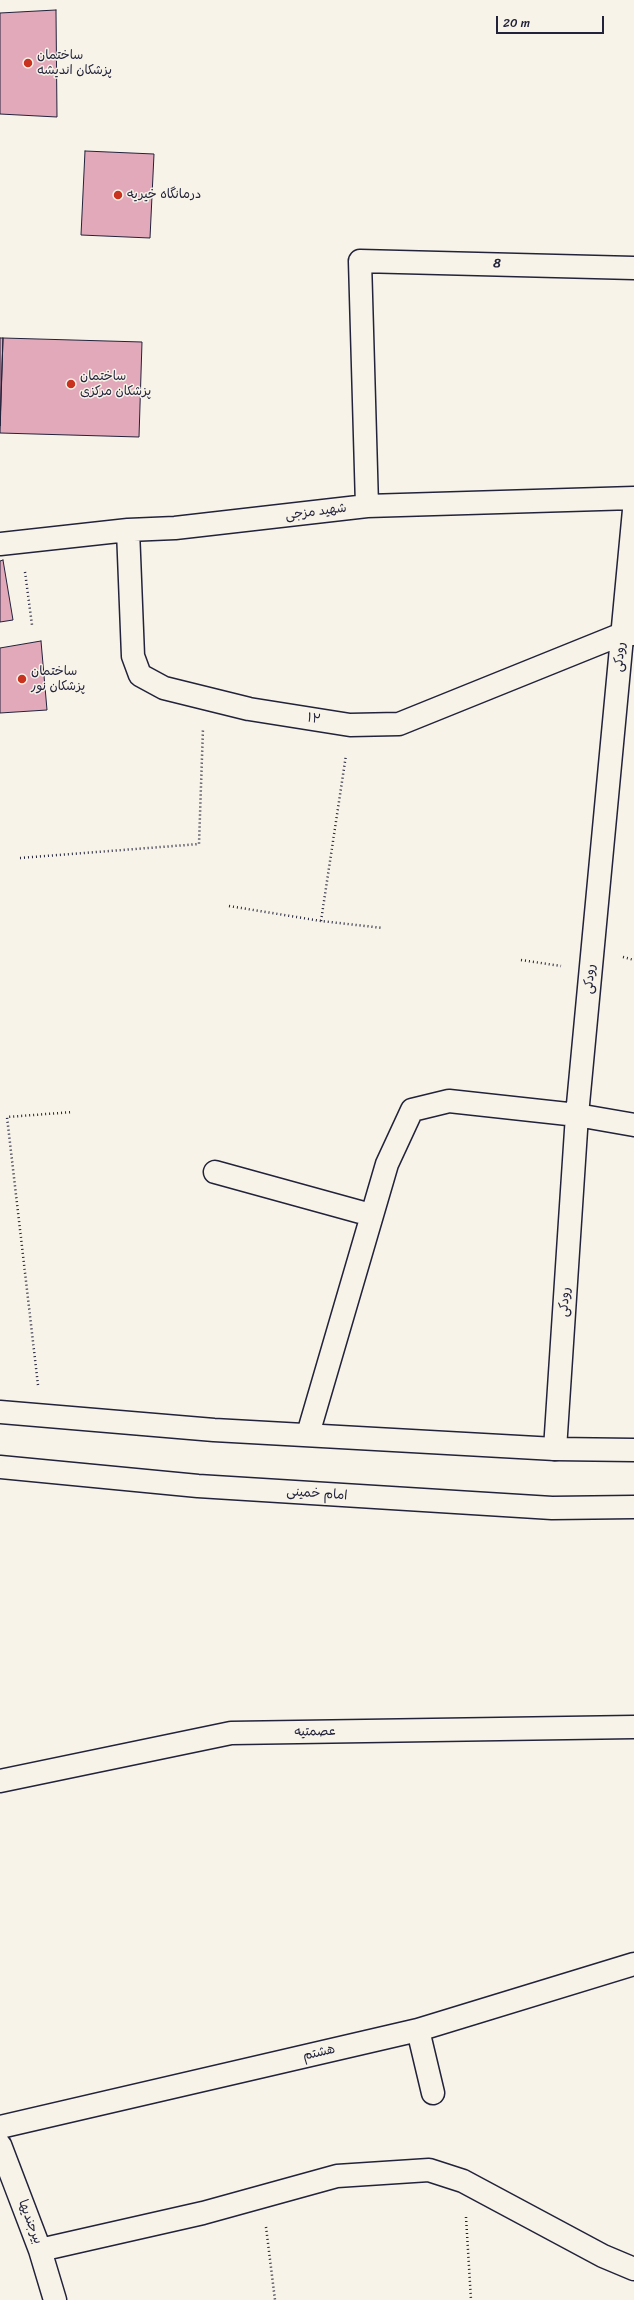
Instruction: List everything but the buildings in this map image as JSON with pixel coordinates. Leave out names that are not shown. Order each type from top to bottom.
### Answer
[{"type":"street","name":"8","points":[[367,506],[360,261],[634,268]]},
{"type":"street","name":"شهید مزجی","points":[[0,544],[128,530],[175,528],[367,506],[634,498]]},
{"type":"street","name":"رودکی","points":[[555,1449],[577,1115],[591,971],[628,634],[634,510]]},
{"type":"street","name":"۱۲","points":[[128,530],[133,656],[140,675],[164,688],[249,709],[350,725],[399,724],[628,634]]},
{"type":"street","points":[[308,1434],[387,1164],[412,1110],[449,1101],[577,1115],[634,1125]]},
{"type":"street","points":[[215,1172],[371,1215]]},
{"type":"street","points":[[0,1412],[214,1430],[308,1434],[555,1449],[634,1450]]},
{"type":"street","name":"امام خمینی","points":[[0,1467],[198,1486],[552,1508],[634,1507]]},
{"type":"street","name":"عصمتیه","points":[[0,1781],[231,1733],[634,1727]]},
{"type":"street","name":"هشتم","points":[[0,2127],[418,2030],[634,1964]]},
{"type":"street","points":[[418,2030],[433,2093]]},
{"type":"street","name":"بیرجندیها","points":[[0,2146],[40,2250],[55,2300]]},
{"type":"street","points":[[40,2250],[203,2213],[337,2176],[429,2170],[463,2181],[603,2256],[634,2270]]},
{"type":"path","points":[[21,542],[32,625]]},
{"type":"path","points":[[20,858],[199,844],[204,698]]},
{"type":"path","points":[[321,921],[350,725]]},
{"type":"path","points":[[229,906],[321,921],[383,928]]},
{"type":"path","points":[[521,960],[591,971]]},
{"type":"path","points":[[41,1416],[7,1117],[73,1112]]},
{"type":"path","points":[[463,2181],[471,2300]]},
{"type":"path","points":[[262,2196],[275,2300]]},
{"type":"place","name":"ساختمان پزشکان اندیشه","points":[[28,63]]},
{"type":"place","name":"درمانگاه خیریه","points":[[118,195]]},
{"type":"place","name":"ساختمان پزشکان مرکزی","points":[[71,384]]},
{"type":"place","name":"ساختمان پزشکان نور","points":[[22,679]]}]
